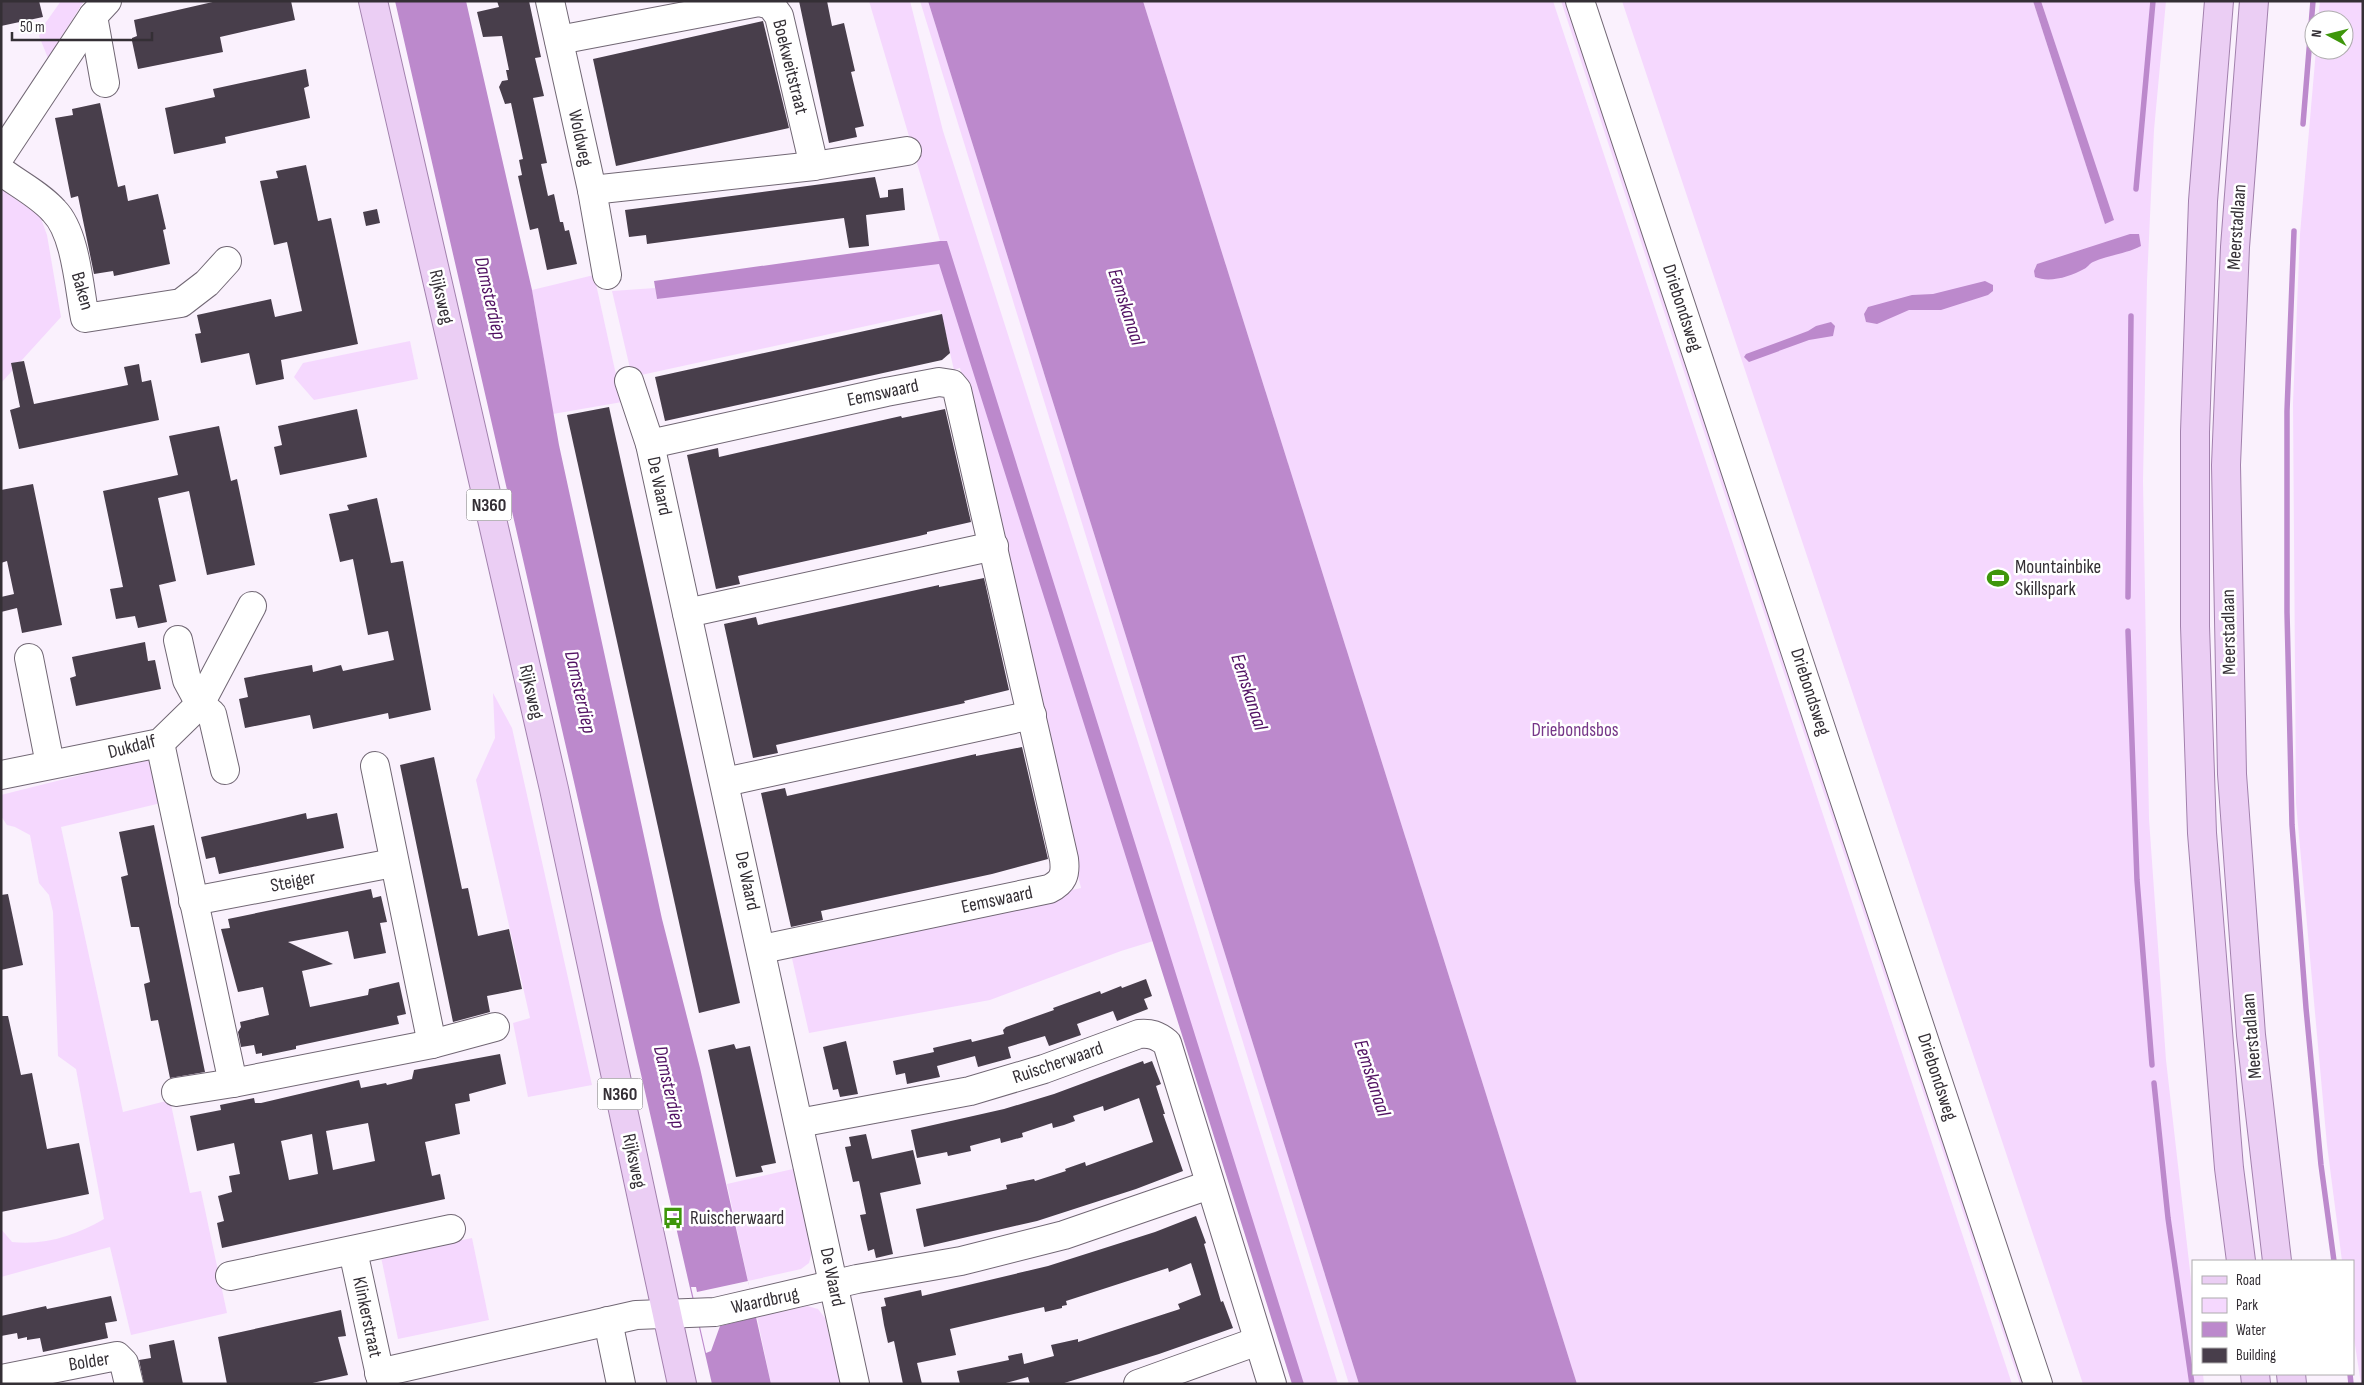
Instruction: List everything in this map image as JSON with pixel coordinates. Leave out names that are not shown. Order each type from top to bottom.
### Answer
[{"type":"main road","name":"Rijksweg","points":[[373,1],[554,789],[682,1384]]},
{"type":"main road","name":"Meerstadlaan","points":[[2219,1],[2203,200],[2194,432],[2194,626],[2202,833],[2229,1168],[2241,1260]]},
{"type":"main road","name":"Meerstadlaan","points":[[2254,1],[2234,257],[2226,465],[2232,774],[2251,1035],[2277,1260]]},
{"type":"street","name":"Woldweg","points":[[550,1],[592,190],[606,275]]},
{"type":"street","name":"Driebondsweg","points":[[1580,1],[2038,1384]]},
{"type":"street","name":"Boekweitstraat","points":[[559,40],[759,2],[771,5],[779,16],[814,166]]},
{"type":"street","points":[[100,8],[105,83]]},
{"type":"street","points":[[1,155],[100,8]]},
{"type":"street","points":[[592,190],[814,166],[907,152]]},
{"type":"street","name":"Baken","points":[[1,171],[54,210],[61,218],[69,238],[85,318],[181,303],[207,283],[227,261]]},
{"type":"street","name":"De Waard","points":[[629,381],[650,444],[762,949],[855,1384]]},
{"type":"street","name":"Eemswaard","points":[[650,444],[886,392],[946,382],[952,384],[957,390],[994,546],[1064,859],[1064,878],[1059,884],[1050,889],[762,949]]},
{"type":"street","points":[[687,613],[994,546]]},
{"type":"street","name":"Dukdalf","points":[[1,775],[160,743],[200,704],[252,606]]},
{"type":"street","points":[[178,640],[187,680],[200,704],[212,714],[225,770]]},
{"type":"street","points":[[29,658],[50,764]]},
{"type":"street","points":[[725,782],[1032,715]]},
{"type":"street","points":[[160,743],[233,1083]]},
{"type":"street","points":[[375,766],[393,863],[432,1044]]},
{"type":"street","name":"Steiger","points":[[193,901],[393,863]]},
{"type":"street","points":[[176,1092],[233,1083],[432,1044],[495,1027]]},
{"type":"street","name":"Ruischerwaard","points":[[799,1123],[970,1091],[1044,1069],[1139,1034],[1149,1033],[1158,1036],[1167,1043],[1209,1186],[1272,1384]]},
{"type":"street","points":[[833,1285],[961,1261],[1054,1237],[1209,1186]]},
{"type":"street","name":"Klinkerstraat","points":[[230,1276],[451,1230]]},
{"type":"street","name":"Klinkerstraat","points":[[353,1251],[380,1378]]},
{"type":"street","name":"Waardbrug","points":[[608,1321],[636,1315],[715,1312],[833,1285]]},
{"type":"street","points":[[380,1378],[608,1321],[621,1384]]},
{"type":"street","points":[[1138,1384],[1258,1341]]},
{"type":"street","name":"Bolder","points":[[1,1379],[116,1356],[124,1363],[129,1384]]},
{"type":"green space","points":[[61,1],[84,1],[48,58],[39,36],[44,25]]},
{"type":"green space","points":[[869,1],[910,1],[943,131],[1173,852],[1338,1384],[1302,1384],[1163,938],[1121,951],[990,1000],[809,1033],[791,954],[1081,888],[1033,692],[960,368],[954,370],[940,310],[632,377],[612,291],[655,288],[657,299],[946,251],[940,241]]},
{"type":"green space","points":[[920,1],[928,1],[1359,1384],[1349,1384]]},
{"type":"green space","name":"Driebondsbos","points":[[1143,1],[1553,1],[2012,1384],[1577,1384]]},
{"type":"green space","points":[[1561,1],[1569,1],[2030,1384],[2020,1384]]},
{"type":"green space","points":[[1622,1],[2033,1],[2105,223],[2113,220],[2041,1],[2166,1],[2154,130],[2147,281],[2143,481],[2149,819],[2166,1060],[2192,1288],[2192,1375],[2203,1375],[2204,1384],[2083,1384]]},
{"type":"green space","points":[[2320,1],[2363,1],[2363,1384],[2361,1384],[2354,1338],[2354,1260],[2342,1260],[2327,1145],[2296,803],[2293,403],[2300,234],[2315,60],[2354,60],[2354,10],[2319,10]]},
{"type":"green space","points":[[1,189],[40,216],[47,235],[61,317],[1,383]]},
{"type":"green space","points":[[594,275],[622,402],[553,414],[532,290]]},
{"type":"green space","points":[[410,341],[418,379],[314,400],[294,377],[303,363]]},
{"type":"green space","points":[[493,693],[512,728],[592,1085],[528,1097],[513,1023],[530,1018],[476,780],[495,738]]},
{"type":"green space","points":[[152,757],[161,803],[61,827],[123,1112],[170,1100],[190,1193],[201,1191],[227,1313],[131,1335],[110,1247],[1,1277],[1,1229],[12,1242],[48,1241],[83,1230],[104,1219],[76,1069],[58,1056],[53,912],[49,895],[39,883],[30,835],[7,825],[1,816],[1,795]]},
{"type":"green space","points":[[793,1169],[812,1252],[809,1263],[801,1269],[748,1281],[727,1184]]},
{"type":"green space","points":[[472,1238],[489,1320],[398,1339],[381,1257]]},
{"type":"green space","points":[[807,1306],[818,1309],[825,1318],[841,1384],[771,1384],[757,1317]]},
{"type":"water","name":"Damsterdiep","points":[[395,1],[466,1],[532,290],[559,445],[662,919],[700,1068],[771,1384],[712,1384]]},
{"type":"water","name":"Eemskanaal","points":[[928,1],[1143,1],[1577,1384],[1359,1384]]},
{"type":"water","points":[[2033,1],[2041,1],[2114,220],[2105,224]]},
{"type":"water","points":[[2130,234],[2139,234],[2141,246],[2099,260],[2066,277],[2041,279],[2035,277],[2034,271],[2037,264]]},
{"type":"water","points":[[947,241],[1304,1384],[1292,1384],[939,264],[657,299],[654,281]]},
{"type":"water","points":[[1985,281],[1993,285],[1993,291],[1988,295],[1941,310],[1909,310],[1877,324],[1866,322],[1864,314],[1868,307],[1912,295],[1933,294]]},
{"type":"water","points":[[1831,322],[1835,326],[1833,336],[1809,340],[1749,362],[1744,357],[1746,354],[1808,331],[1816,326]]},
{"type":"pier","points":[[748,1281],[757,1317],[720,1326],[711,1351],[706,1353],[691,1287],[696,1287],[697,1292]]},
{"type":"building","points":[[1,1],[39,1],[43,17],[1,26]]},
{"type":"building","points":[[217,1],[291,1],[295,20],[220,37],[223,52],[138,69],[132,41],[132,38],[137,36],[134,20]]},
{"type":"building","points":[[497,1],[529,1],[541,57],[535,58],[544,96],[533,98],[547,163],[541,164],[548,196],[554,194],[560,222],[563,222],[565,231],[569,230],[577,264],[547,270],[538,228],[530,230],[518,176],[522,175],[519,160],[523,159],[511,103],[505,104],[499,87],[502,81],[508,80],[506,70],[509,70],[502,36],[483,37],[477,12],[499,7]]},
{"type":"building","points":[[799,1],[827,1],[832,26],[844,23],[855,71],[851,72],[864,126],[855,128],[857,137],[829,143]]},
{"type":"building","points":[[763,21],[789,128],[616,166],[593,59]]},
{"type":"building","points":[[306,69],[309,86],[304,88],[310,118],[225,137],[226,143],[174,154],[165,108],[215,97],[213,89]]},
{"type":"building","points":[[100,103],[118,187],[125,185],[128,201],[158,194],[166,229],[163,230],[170,264],[114,276],[113,271],[94,274],[78,196],[71,198],[55,118],[73,115],[72,109]]},
{"type":"building","points":[[306,165],[318,221],[331,218],[358,344],[281,360],[284,379],[256,385],[249,353],[201,363],[195,334],[201,333],[197,315],[271,299],[275,317],[302,311],[287,242],[274,245],[260,181],[278,178],[276,171]]},
{"type":"building","points":[[875,177],[880,198],[888,197],[888,190],[903,188],[905,210],[866,215],[869,246],[849,248],[844,218],[647,244],[646,235],[629,237],[625,210]]},
{"type":"building","points":[[377,209],[380,223],[366,226],[363,212]]},
{"type":"building","points":[[942,314],[950,353],[942,360],[665,421],[655,377]]},
{"type":"building","points":[[24,361],[34,404],[128,385],[124,367],[139,364],[142,382],[151,380],[159,420],[19,449],[10,410],[20,407],[11,363]]},
{"type":"building","points":[[609,407],[740,1003],[699,1013],[567,415]]},
{"type":"building","points":[[357,409],[367,457],[280,475],[274,447],[282,445],[278,426]]},
{"type":"building","points":[[945,409],[971,522],[927,532],[927,534],[919,536],[738,576],[740,584],[716,589],[687,455],[718,448],[719,457],[901,416],[902,418]]},
{"type":"building","points":[[219,426],[231,481],[237,479],[255,565],[207,575],[189,491],[158,498],[176,581],[159,585],[167,622],[138,628],[135,616],[116,619],[110,589],[123,587],[103,491],[178,475],[169,436]]},
{"type":"building","points":[[33,484],[62,625],[22,633],[17,608],[1,612],[1,597],[14,594],[7,561],[1,563],[1,490]]},
{"type":"building","points":[[377,498],[391,563],[403,561],[431,710],[389,719],[388,713],[313,729],[310,715],[245,728],[239,699],[248,697],[244,678],[312,665],[313,672],[341,665],[343,671],[394,660],[388,631],[368,635],[353,559],[340,562],[329,514],[349,510],[347,505]]},
{"type":"building","points":[[984,578],[1009,690],[964,701],[965,703],[776,745],[778,753],[753,758],[724,624],[756,617],[758,625],[939,585],[939,587]]},
{"type":"building","points":[[145,642],[148,661],[155,660],[161,689],[76,706],[70,678],[76,676],[72,657]]},
{"type":"building","points":[[1022,747],[1048,859],[992,874],[821,911],[823,920],[791,927],[761,793],[785,788],[787,796],[976,754],[976,756]]},
{"type":"building","points":[[434,757],[462,889],[468,888],[478,936],[509,929],[522,989],[487,996],[490,1012],[453,1022],[400,765]]},
{"type":"building","points":[[306,813],[307,819],[337,813],[344,848],[219,874],[215,857],[206,859],[201,837]]},
{"type":"building","points":[[154,825],[205,1072],[170,1078],[158,1020],[151,1021],[144,984],[150,982],[139,927],[131,927],[121,877],[128,875],[119,832]]},
{"type":"building","points":[[371,889],[373,898],[381,896],[387,922],[380,923],[386,953],[354,959],[348,931],[288,942],[333,964],[302,971],[310,1007],[368,995],[369,989],[399,982],[406,1014],[397,1016],[399,1024],[296,1046],[296,1049],[262,1056],[262,1053],[256,1054],[254,1045],[241,1047],[238,1032],[241,1027],[240,1022],[269,1015],[263,987],[238,992],[221,929],[230,928],[228,919]]},
{"type":"building","points":[[8,894],[23,965],[1,970],[1,895]]},
{"type":"building","points":[[1146,979],[1152,996],[1144,999],[1148,1009],[1117,1021],[1113,1011],[1077,1024],[1081,1035],[1049,1046],[1045,1036],[1008,1047],[1011,1058],[978,1067],[975,1056],[937,1066],[940,1077],[907,1084],[905,1073],[896,1075],[893,1061],[934,1052],[933,1048],[971,1039],[972,1042],[1004,1034],[1003,1030],[1006,1027],[1054,1010],[1053,1008],[1100,991],[1101,994]]},
{"type":"building","points":[[1,1016],[8,1016],[21,1075],[32,1073],[47,1149],[79,1143],[89,1194],[1,1212]]},
{"type":"building","points":[[846,1041],[858,1094],[840,1097],[838,1089],[833,1090],[823,1047]]},
{"type":"building","points":[[734,1044],[736,1049],[750,1046],[776,1163],[761,1166],[763,1172],[736,1177],[708,1050]]},
{"type":"building","points":[[500,1054],[506,1084],[469,1094],[470,1101],[455,1104],[460,1134],[425,1142],[432,1176],[440,1174],[445,1199],[222,1248],[217,1223],[224,1221],[218,1196],[232,1192],[229,1176],[240,1174],[234,1143],[197,1151],[190,1116],[221,1110],[220,1105],[254,1098],[255,1103],[261,1103],[359,1080],[361,1088],[386,1083],[387,1085],[412,1079],[414,1070]],"holes":[[[368,1123],[375,1161],[333,1170],[326,1131]],[[312,1134],[318,1174],[289,1180],[281,1141]]]},
{"type":"building","points":[[1143,1061],[1144,1064],[1152,1061],[1161,1084],[1156,1086],[1165,1114],[1163,1114],[1183,1171],[1136,1189],[1037,1221],[924,1247],[916,1209],[1007,1189],[1006,1185],[1034,1179],[1035,1181],[1066,1171],[1065,1169],[1085,1162],[1086,1166],[1153,1142],[1139,1098],[1104,1111],[1103,1106],[1073,1116],[1075,1121],[1064,1125],[1053,1128],[1052,1123],[1022,1133],[1023,1137],[1001,1143],[1000,1138],[970,1146],[971,1151],[948,1156],[947,1152],[917,1158],[911,1130],[1004,1109],[1054,1094]]},
{"type":"building","points":[[866,1134],[872,1159],[913,1150],[921,1184],[880,1193],[893,1254],[876,1258],[874,1249],[868,1251],[860,1215],[866,1214],[859,1181],[853,1182],[845,1147],[851,1146],[849,1137]]},
{"type":"building","points":[[1196,1216],[1206,1243],[1204,1244],[1221,1302],[1223,1301],[1233,1328],[1159,1354],[1061,1384],[1030,1384],[1028,1377],[1002,1384],[960,1384],[957,1371],[1009,1360],[1008,1356],[1022,1353],[1024,1364],[1054,1356],[1051,1345],[1078,1339],[1078,1342],[1180,1309],[1178,1304],[1201,1295],[1191,1263],[1169,1272],[1168,1268],[1066,1301],[1067,1305],[1062,1306],[1062,1308],[1045,1312],[1044,1307],[950,1329],[956,1355],[917,1363],[922,1384],[903,1384],[894,1341],[888,1343],[884,1325],[881,1307],[886,1306],[884,1298],[921,1290],[922,1296],[1048,1266],[1155,1232]]},
{"type":"building","points":[[111,1296],[117,1321],[105,1323],[108,1338],[43,1352],[40,1338],[27,1340],[27,1337],[18,1339],[17,1333],[1,1336],[1,1316],[46,1306],[47,1309]]},
{"type":"building","points":[[341,1310],[346,1336],[338,1337],[348,1375],[308,1384],[227,1384],[218,1337]]},
{"type":"building","points":[[174,1340],[183,1384],[144,1384],[139,1360],[151,1358],[149,1345]]},
{"type":"waterway","points":[[2136,189],[2153,1]]},
{"type":"waterway","points":[[2303,124],[2313,1]]},
{"type":"waterway","points":[[2294,231],[2287,411],[2287,612],[2292,825],[2306,1008],[2321,1165],[2334,1260]]},
{"type":"waterway","points":[[2128,597],[2131,316]]},
{"type":"waterway","points":[[2128,631],[2137,880],[2152,1065]]},
{"type":"waterway","points":[[2154,1083],[2168,1218],[2192,1384]]},
{"type":"waterway","points":[[2350,1375],[2351,1384]]},
{"type":"place","name":"Mountainbike Skillspark","points":[[1998,578]]},
{"type":"place","name":"Ruischerwaard","points":[[673,1218]]}]
